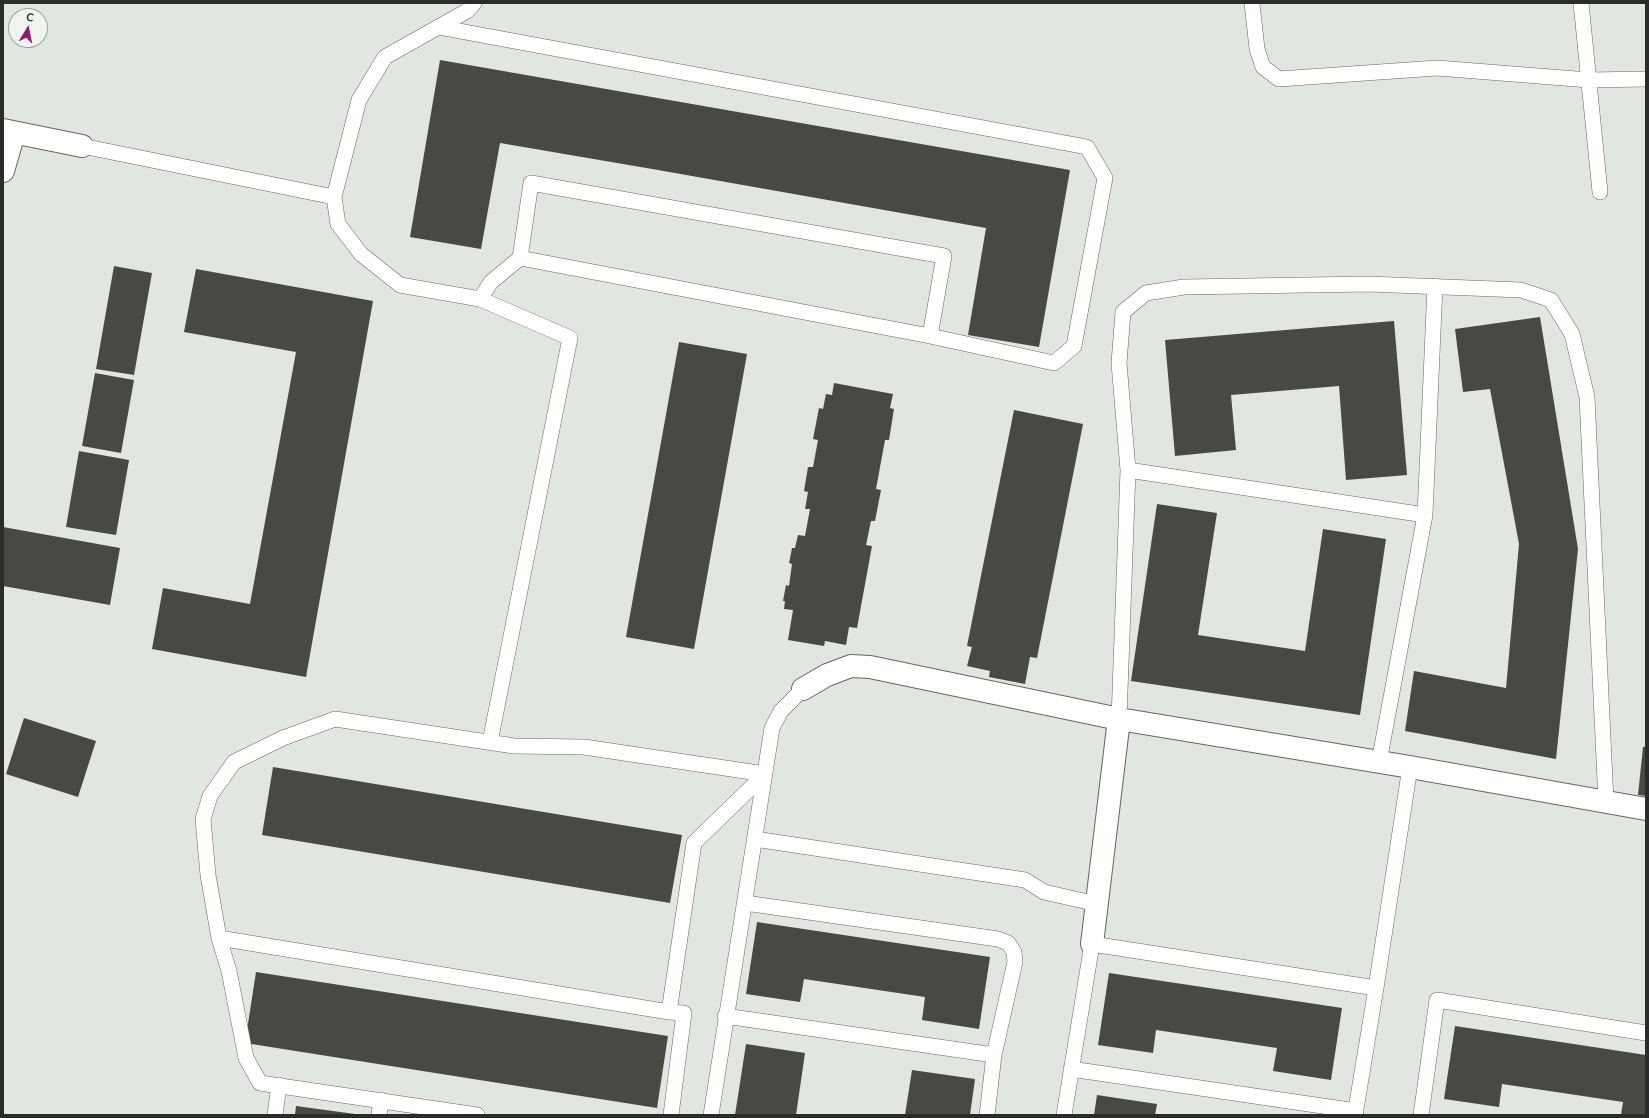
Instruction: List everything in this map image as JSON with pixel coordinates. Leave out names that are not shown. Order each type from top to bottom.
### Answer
[{"type":"street","points":[[3,171],[9,132],[82,146]]},
{"type":"street","points":[[803,689],[828,675],[851,666],[870,667],[1119,719],[1410,767],[1646,809]]},
{"type":"street","points":[[1092,944],[1119,719]]},
{"type":"lane","points":[[474,3],[467,11],[385,58],[359,100],[334,197],[338,224],[361,254],[400,285],[480,299],[570,338],[490,742]]},
{"type":"lane","points":[[1252,3],[1257,49],[1263,67],[1279,79],[1437,68],[1590,80],[1646,79]]},
{"type":"lane","points":[[1581,3],[1590,80],[1600,192]]},
{"type":"lane","points":[[438,27],[1087,146],[1105,178],[1074,346],[1054,363],[930,336],[520,258]]},
{"type":"lane","points":[[82,146],[334,197]]},
{"type":"lane","points":[[480,299],[491,282],[520,258],[532,183],[944,256],[930,336]]},
{"type":"lane","points":[[1119,719],[1128,470],[1119,363],[1123,312],[1146,293],[1184,287],[1368,284],[1521,290],[1551,300],[1572,334],[1587,396],[1606,802]]},
{"type":"lane","points":[[1379,762],[1425,515],[1435,286]]},
{"type":"lane","points":[[1128,470],[1425,515]]},
{"type":"lane","points":[[711,1115],[725,1016],[745,903],[772,728],[781,711],[803,689]]},
{"type":"lane","points":[[477,1115],[380,1108],[279,1085],[260,1083],[246,1058],[229,971],[219,938],[208,875],[203,819],[210,796],[234,762],[283,738],[335,719],[514,746],[584,747],[765,774]]},
{"type":"lane","points":[[1071,1069],[1356,1113],[1410,767]]},
{"type":"lane","points":[[669,1012],[694,843],[765,774]]},
{"type":"lane","points":[[755,839],[1025,880],[1044,892],[1097,904]]},
{"type":"lane","points":[[745,903],[998,939],[1008,943],[1014,952],[1016,962],[994,1055],[987,1115]]},
{"type":"lane","points":[[219,938],[669,1012],[684,1013],[671,1115]]},
{"type":"lane","points":[[1064,1115],[1092,944],[1376,988]]},
{"type":"lane","points":[[1421,1115],[1437,1000],[1646,1033]]},
{"type":"lane","points":[[725,1016],[994,1055]]},
{"type":"lane","points":[[274,1115],[279,1085]]},
{"type":"building","points":[[440,60],[1070,170],[1039,347],[968,335],[986,228],[658,170],[500,143],[481,249],[410,237]]},
{"type":"building","points":[[114,266],[152,273],[134,375],[96,369]]},
{"type":"building","points":[[196,269],[373,301],[306,677],[152,649],[163,588],[250,604],[296,352],[184,332]]},
{"type":"building","points":[[1540,317],[1578,549],[1556,759],[1405,731],[1414,671],[1506,688],[1519,544],[1490,389],[1463,392],[1455,329]]},
{"type":"building","points":[[1394,321],[1407,475],[1346,480],[1339,386],[1231,395],[1236,450],[1175,456],[1165,340]]},
{"type":"building","points":[[679,342],[747,354],[694,649],[626,637]]},
{"type":"building","points":[[95,373],[134,380],[121,453],[82,446]]},
{"type":"building","points":[[834,383],[893,394],[890,408],[894,409],[889,440],[885,440],[876,489],[881,490],[875,521],[871,521],[866,545],[872,546],[857,628],[849,627],[846,645],[825,641],[824,646],[788,640],[793,610],[784,609],[785,601],[783,601],[786,585],[789,586],[792,564],[789,563],[792,548],[795,548],[798,535],[805,536],[810,509],[805,509],[808,492],[804,491],[808,467],[813,467],[818,440],[813,439],[819,408],[823,409],[826,394],[832,395]]},
{"type":"building","points":[[1014,410],[1083,424],[1037,658],[1030,657],[1025,684],[989,677],[990,671],[967,666],[972,647],[967,646]]},
{"type":"building","points":[[79,451],[129,460],[116,535],[66,527]]},
{"type":"building","points":[[1157,504],[1217,513],[1198,635],[1305,651],[1323,529],[1386,539],[1360,715],[1131,681]]},
{"type":"building","points":[[3,527],[120,548],[110,605],[3,586]]},
{"type":"building","points":[[24,718],[96,741],[78,797],[6,774]]},
{"type":"building","points":[[1643,747],[1646,747],[1646,796],[1638,795]]},
{"type":"building","points":[[273,767],[682,835],[670,903],[262,835]]},
{"type":"building","points":[[757,922],[990,957],[979,1029],[922,1020],[925,997],[804,979],[800,1002],[746,994]]},
{"type":"building","points":[[256,972],[668,1036],[657,1108],[245,1043]]},
{"type":"building","points":[[1109,973],[1342,1008],[1331,1080],[1273,1071],[1277,1048],[1156,1030],[1153,1053],[1098,1045]]},
{"type":"building","points":[[1455,1026],[1646,1055],[1646,1115],[1621,1115],[1623,1102],[1502,1084],[1499,1107],[1444,1099]]},
{"type":"building","points":[[746,1044],[805,1053],[796,1115],[735,1115]]},
{"type":"building","points":[[912,1070],[975,1079],[970,1115],[905,1115]]},
{"type":"building","points":[[1097,1095],[1157,1104],[1155,1115],[1094,1115]]},
{"type":"building","points":[[296,1106],[355,1114],[355,1115],[295,1115]]}]
